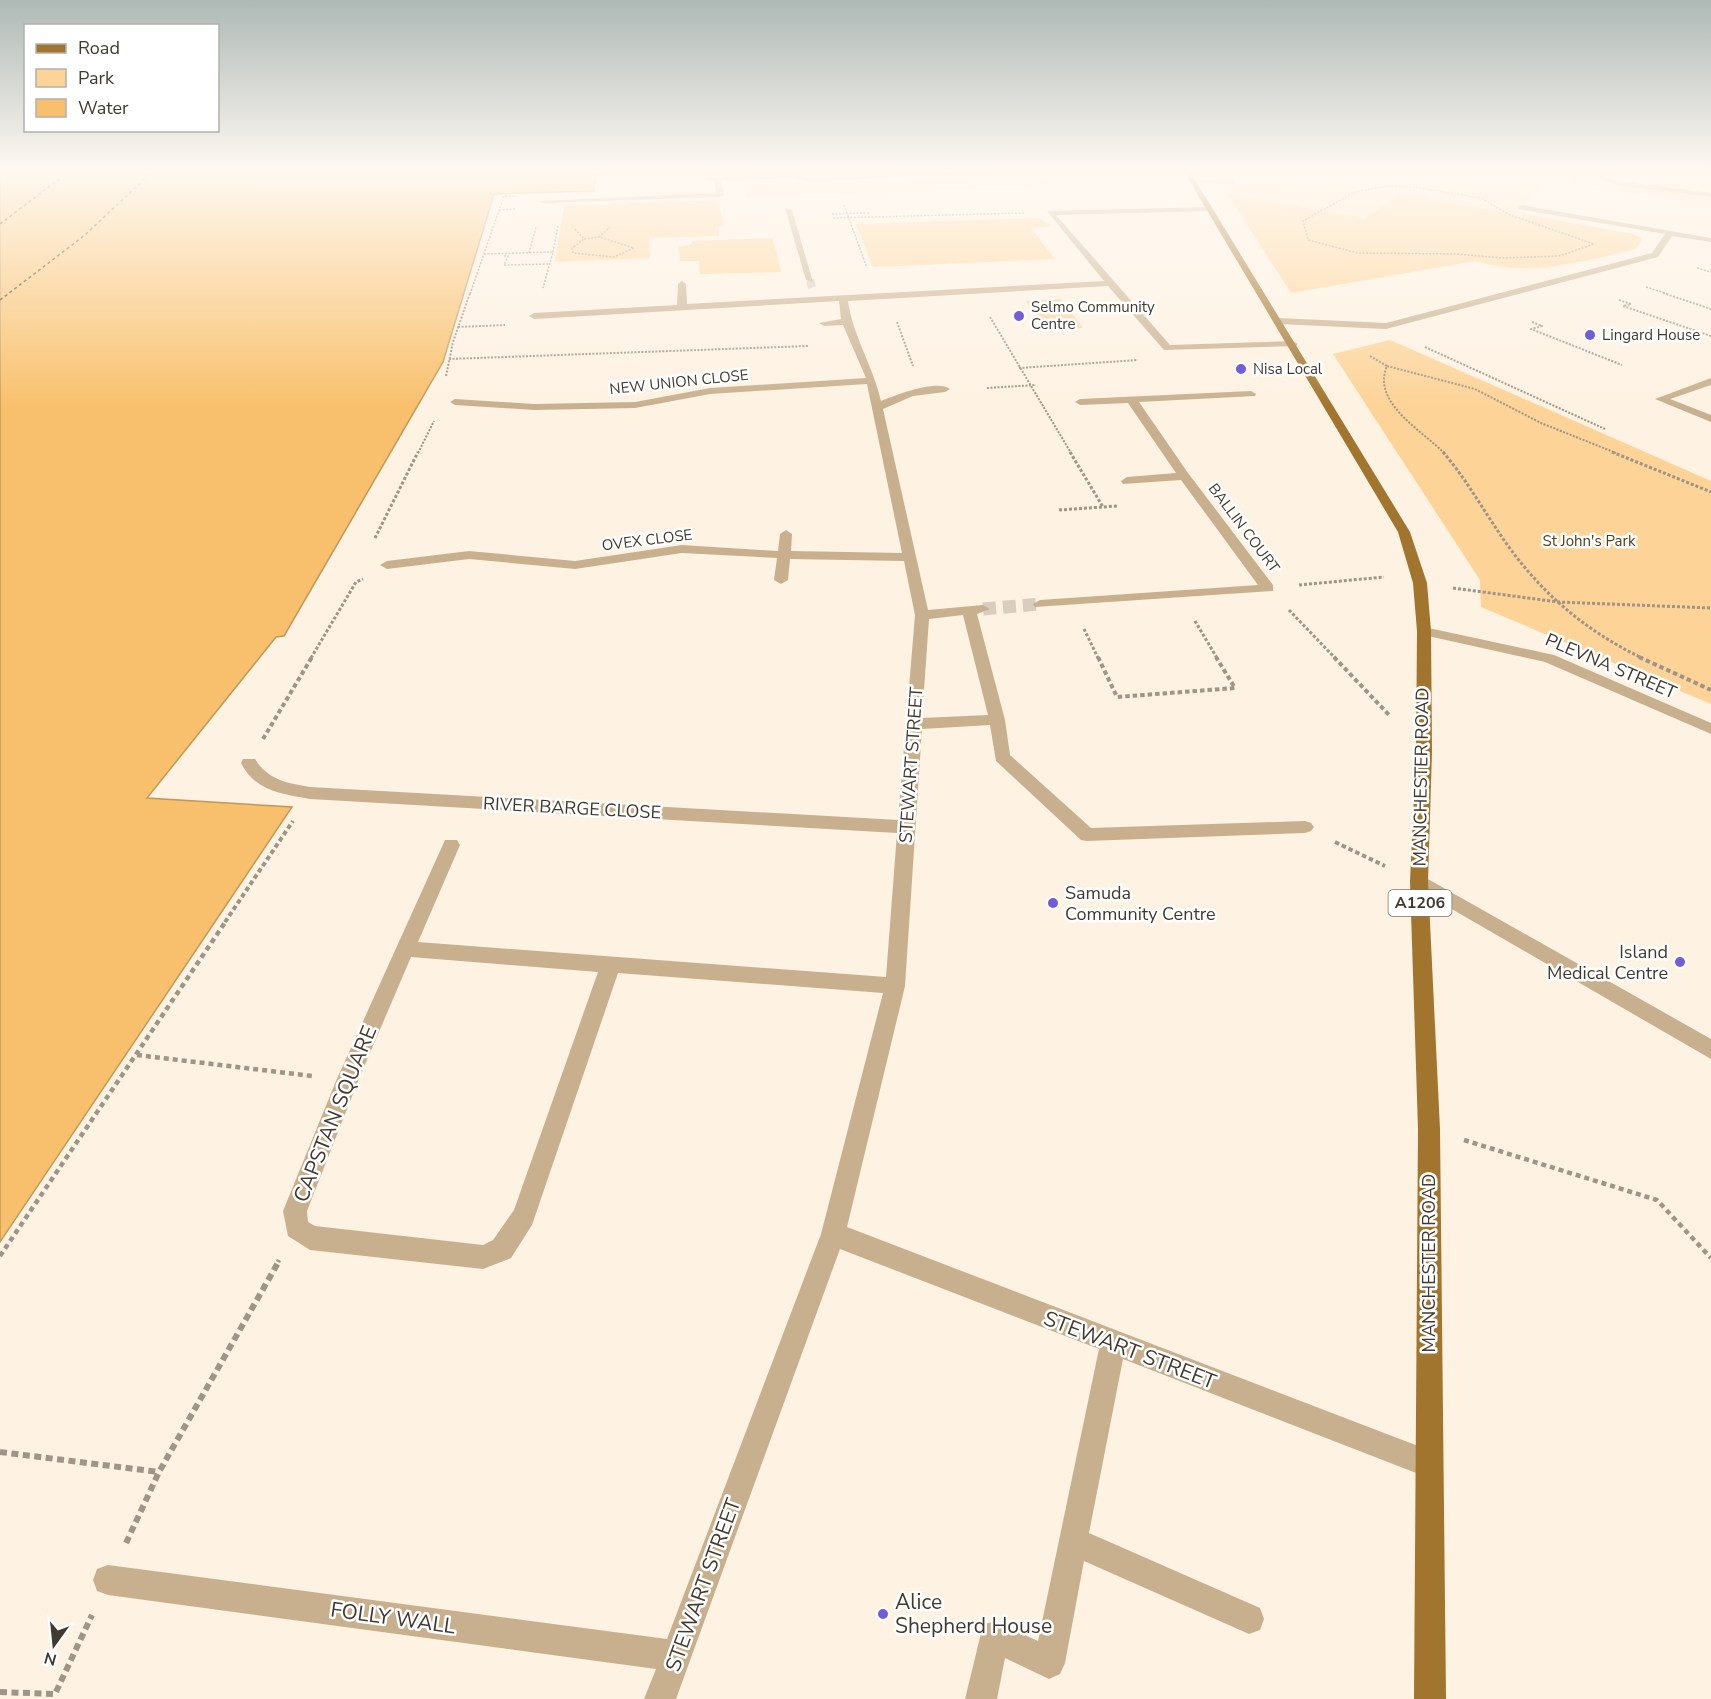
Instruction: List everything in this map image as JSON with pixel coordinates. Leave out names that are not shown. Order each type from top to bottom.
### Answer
[{"type":"main road","name":"MANCHESTER ROAD","points":[[1234,249],[1293,344],[1404,531],[1420,583],[1424,631],[1424,752],[1419,882],[1429,1129],[1430,1699]]},
{"type":"street","points":[[800,249],[810,280]]},
{"type":"street","points":[[1080,249],[1167,348],[1293,344]]},
{"type":"street","points":[[1279,321],[1386,326],[1655,255],[1659,249]]},
{"type":"street","points":[[534,316],[682,308],[813,296],[843,299],[1108,283]]},
{"type":"street","points":[[682,284],[682,308]]},
{"type":"street","name":"STEWART STREET","points":[[660,1699],[833,1234],[894,986],[922,615],[870,378],[846,322],[843,299]]},
{"type":"street","points":[[824,323],[846,322]]},
{"type":"street","name":"NEW UNION CLOSE","points":[[455,402],[534,407],[635,405],[710,391],[870,378]]},
{"type":"street","points":[[1711,381],[1660,399],[1711,419]]},
{"type":"street","points":[[877,407],[911,393],[945,389]]},
{"type":"street","points":[[1080,402],[1251,394]]},
{"type":"street","name":"BALLIN COURT","points":[[1131,399],[1184,476],[1268,588]]},
{"type":"street","points":[[1127,481],[1184,476]]},
{"type":"street","points":[[781,580],[786,534]]},
{"type":"street","name":"OVEX CLOSE","points":[[387,566],[469,555],[575,566],[682,549],[785,555],[911,557]]},
{"type":"street","name":"BALLIN COURT","points":[[1040,604],[1268,588]]},
{"type":"street","points":[[922,615],[976,610],[1002,757],[1087,834],[1305,827]]},
{"type":"street","name":"PLEVNA STREET","points":[[1424,631],[1549,658],[1711,729]]},
{"type":"street","points":[[912,724],[997,720]]},
{"type":"street","name":"RIVER BARGE CLOSE","points":[[249,763],[252,773],[267,783],[310,793],[907,827]]},
{"type":"street","name":"CAPSTAN SQUARE","points":[[451,844],[347,1081],[295,1211],[297,1228],[310,1238],[483,1257],[502,1250],[524,1217],[611,964]]},
{"type":"street","points":[[1419,882],[1711,1050]]},
{"type":"street","points":[[404,949],[894,986]]},
{"type":"street","name":"STEWART STREET","points":[[833,1234],[1429,1464]]},
{"type":"street","points":[[981,1699],[994,1636],[1049,1663],[1113,1343]]},
{"type":"street","points":[[1073,1541],[1249,1619]]},
{"type":"street","name":"FOLLY WALL","points":[[108,1580],[677,1656]]},
{"type":"path","points":[[572,249],[573,253],[615,256],[630,253],[633,249]]},
{"type":"path","points":[[860,249],[867,269]]},
{"type":"path","points":[[1344,249],[1358,253],[1456,254],[1503,258],[1558,256],[1578,249]]},
{"type":"path","points":[[483,254],[553,252],[534,316]]},
{"type":"path","points":[[501,254],[500,256],[508,256],[504,265],[550,264]]},
{"type":"path","points":[[1594,270],[1711,309]]},
{"type":"path","points":[[870,378],[915,373],[887,296]]},
{"type":"path","points":[[1619,300],[1631,304],[1623,306],[1711,336]]},
{"type":"path","points":[[1532,322],[1542,326],[1531,329],[1622,365]]},
{"type":"path","points":[[458,327],[488,325]]},
{"type":"path","points":[[1378,325],[1605,429]]},
{"type":"path","points":[[449,359],[856,345]]},
{"type":"path","points":[[1368,354],[1387,366],[1475,389],[1541,423],[1711,492]]},
{"type":"path","points":[[1019,368],[1141,360]]},
{"type":"path","points":[[1387,366],[1383,374],[1384,388],[1394,405],[1441,449],[1500,538],[1528,573],[1590,630],[1647,661],[1711,690]]},
{"type":"path","points":[[987,388],[1036,385]]},
{"type":"path","points":[[387,566],[367,555],[439,411],[455,402]]},
{"type":"path","points":[[1059,510],[1103,507]]},
{"type":"path","points":[[249,763],[356,582],[387,566]]},
{"type":"path","points":[[1268,588],[1382,577],[1558,602],[1711,608]]},
{"type":"path","points":[[1268,588],[1424,752]]},
{"type":"path","points":[[1071,602],[1117,697],[1235,688],[1180,594]]},
{"type":"path","points":[[0,1256],[300,811]]},
{"type":"path","points":[[1305,827],[1419,882]]},
{"type":"path","points":[[137,1055],[347,1081]]},
{"type":"path","points":[[1429,1129],[1657,1200],[1711,1258]]},
{"type":"path","points":[[139,1514],[159,1472],[297,1228]]},
{"type":"path","points":[[0,1452],[159,1472]]},
{"type":"path","points":[[0,1692],[55,1694]]},
{"type":"shaded area","points":[[1395,249],[1635,249],[1543,269],[1500,268],[1476,261]]},
{"type":"green space","points":[[557,249],[650,249],[650,258],[555,262]]},
{"type":"green space","points":[[679,249],[776,249],[781,272],[700,274],[699,261],[680,261]]},
{"type":"green space","points":[[866,249],[1047,249],[1055,259],[873,267]]},
{"type":"green space","points":[[1263,249],[1635,249],[1575,263],[1537,268],[1497,266],[1476,261],[1291,293]]},
{"type":"green space","points":[[1061,299],[1083,328],[1047,330],[1026,301]]},
{"type":"green space","name":"St John's Park","points":[[1390,340],[1711,481],[1711,704],[1481,607],[1480,580],[1333,354]]},
{"type":"water","points":[[0,249],[477,249],[443,362],[284,636],[276,637],[147,798],[292,807],[0,1242]]},
{"type":"ferry route","points":[[0,300],[66,249]]},
{"type":"tunnel","points":[[810,280],[813,291]]},
{"type":"tunnel","points":[[983,609],[1040,604]]},
{"type":"place","name":"Selmo Community Centre","points":[[1019,316]]},
{"type":"place","name":"Lingard House","points":[[1590,335]]},
{"type":"place","name":"Nisa Local","points":[[1241,369]]},
{"type":"place","name":"Samuda Community Centre","points":[[1053,903]]},
{"type":"place","name":"Island Medical Centre","points":[[1680,962]]},
{"type":"place","name":"Alice Shepherd House","points":[[883,1614]]}]
